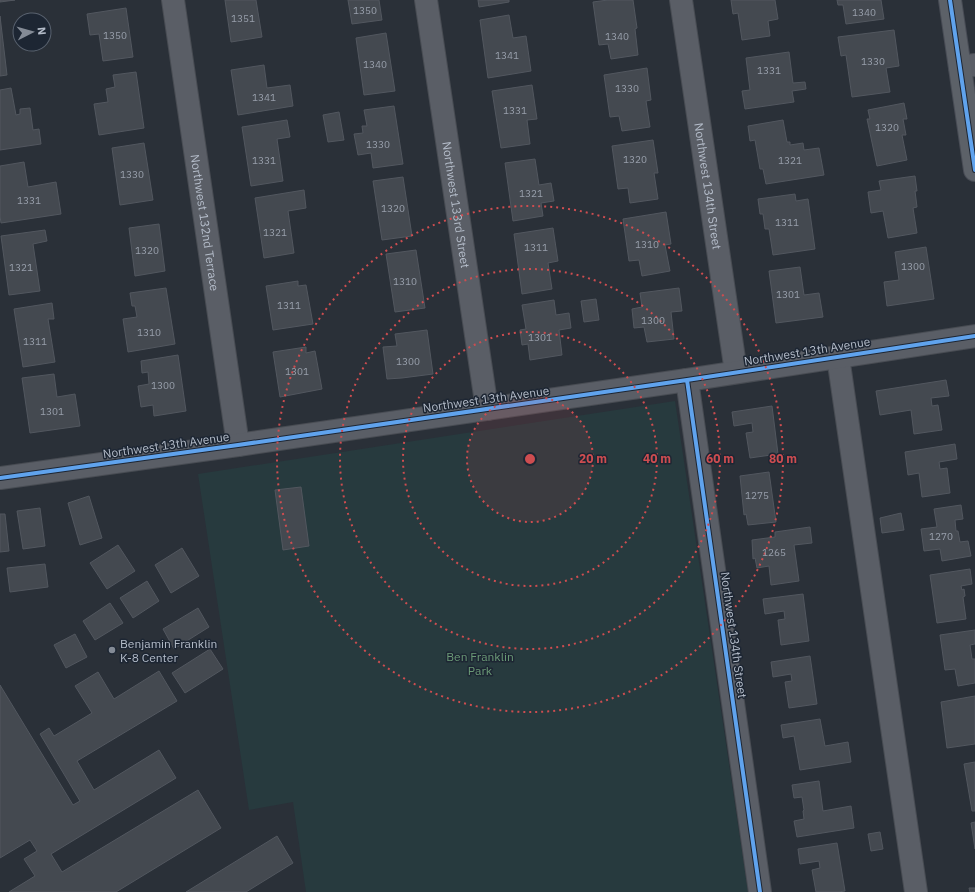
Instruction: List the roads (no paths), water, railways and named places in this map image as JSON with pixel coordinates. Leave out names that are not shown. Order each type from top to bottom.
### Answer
[{"type":"main road","points":[[950,0],[967,66],[975,170]]},
{"type":"street","name":"Northwest 132nd Terrace","points":[[173,0],[238,445]]},
{"type":"street","name":"Northwest 133rd Street","points":[[426,0],[487,409]]},
{"type":"street","name":"Northwest 134th Street","points":[[681,0],[736,372]]},
{"type":"street","name":"Northwest 13th Avenue","points":[[0,478],[687,380],[975,336]]},
{"type":"street","points":[[838,357],[916,892]]},
{"type":"street","name":"Northwest 134th Street","points":[[687,380],[760,892]]},
{"type":"place","name":"Benjamin Franklin K-8 Center","points":[[112,650]]},
{"type":"park label","name":"Ben Franklin Park","points":[[480,663]]}]
